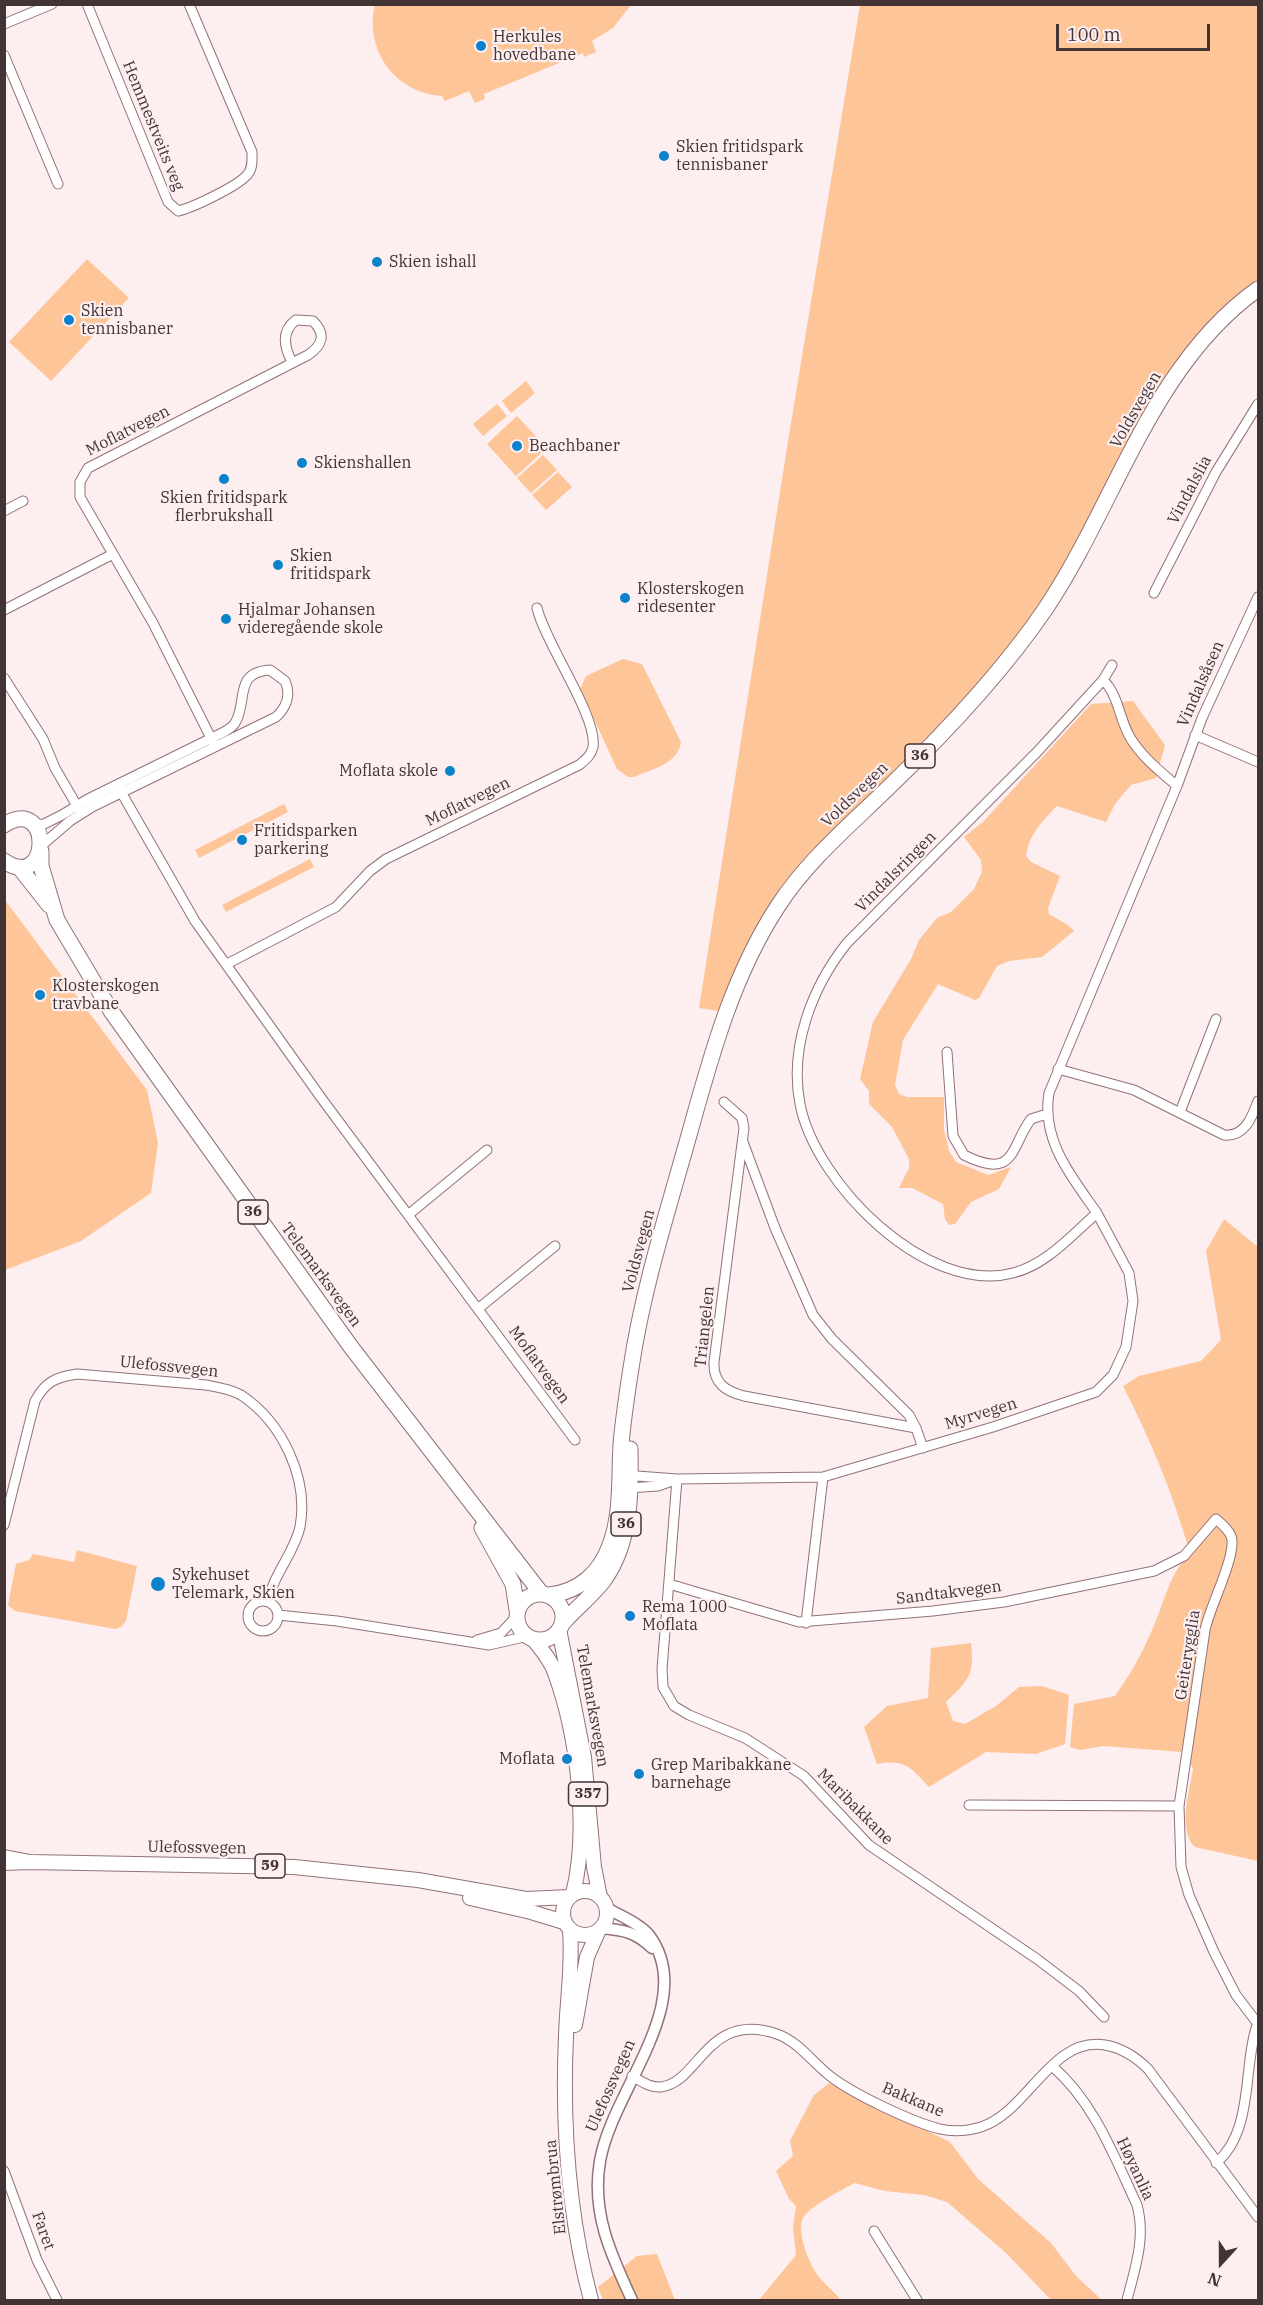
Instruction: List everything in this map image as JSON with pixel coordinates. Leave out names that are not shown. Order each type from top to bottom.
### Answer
[{"type":"highway","name":"Voldsvegen","points":[[561,1627],[598,1587],[610,1569],[623,1534],[627,1483],[623,1419],[641,1318],[700,1094],[732,997],[766,925],[801,875],[943,732],[1032,627],[1080,552],[1151,417],[1172,383],[1211,332],[1243,300],[1258,289]]},
{"type":"highway","points":[[7,821],[33,825]]},
{"type":"highway","name":"Telemarksvegen","points":[[33,825],[38,830],[41,866],[56,915],[76,954],[136,1047],[315,1299],[466,1499],[545,1594]]},
{"type":"highway","name":"Telemarksvegen","points":[[12,864],[30,864],[41,848]]},
{"type":"highway","name":"Telemarksvegen","points":[[12,864],[56,915]]},
{"type":"highway","name":"Voldsvegen","points":[[545,1594],[561,1594],[579,1587],[597,1568],[606,1555],[627,1483]]},
{"type":"highway","name":"Telemarksvegen","points":[[466,1499],[508,1574],[517,1613]]},
{"type":"highway","name":"36","points":[[545,1594],[561,1606],[561,1627],[550,1638],[530,1637],[519,1628],[517,1613],[529,1596],[545,1594]]},
{"type":"main road","name":"Telemarksvegen","points":[[561,1627],[584,1757],[594,1868],[604,1903]]},
{"type":"main road","name":"Telemarksvegen","points":[[530,1637],[555,1672],[579,1784],[580,1855],[571,1896]]},
{"type":"main road","name":"Ulefossvegen","points":[[4,1857],[30,1862]]},
{"type":"main road","name":"Ulefossvegen","points":[[4,1863],[294,1867],[418,1880],[526,1899],[571,1896]]},
{"type":"main road","name":"Ulefossvegen","points":[[398,1879],[531,1912],[567,1926]]},
{"type":"main road","points":[[571,1896],[589,1891],[604,1903]]},
{"type":"main road","name":"357","points":[[567,1926],[562,1912],[571,1896]]},
{"type":"main road","name":"357","points":[[600,1930],[606,1919],[604,1903]]},
{"type":"main road","points":[[567,1926],[584,1936],[600,1930]]},
{"type":"main road","name":"Elstrømbrua","points":[[567,1926],[572,1957],[566,2037],[568,2173],[575,2226],[591,2301]]},
{"type":"main road","name":"Elstrømbrua","points":[[567,2068],[587,1957],[600,1930]]},
{"type":"street","points":[[4,24],[52,4]]},
{"type":"street","name":"Hemmestveits veg","points":[[87,4],[168,202],[178,211],[242,179],[250,170],[252,161],[252,152],[189,4]]},
{"type":"street","points":[[4,55],[58,184]]},
{"type":"street","name":"Moflatvegen","points":[[213,742],[153,623],[80,497],[80,482],[88,468],[319,348],[322,334],[313,321],[296,320],[286,330],[287,348],[292,362]]},
{"type":"street","name":"Vindalslia","points":[[1154,593],[1216,472],[1258,404]]},
{"type":"street","points":[[4,511],[23,501]]},
{"type":"street","points":[[4,610],[113,554]]},
{"type":"street","name":"Vindalsåsen","points":[[1177,786],[1195,735],[1258,597]]},
{"type":"street","name":"Moflatvegen","points":[[227,964],[336,907],[370,871],[386,859],[579,765],[589,757],[593,746],[591,732],[570,678],[541,625],[537,608]]},
{"type":"street","name":"Vindalsringen","points":[[1097,1213],[1056,1248],[1026,1269],[998,1276],[982,1275],[937,1263],[888,1233],[841,1187],[807,1129],[799,1103],[798,1074],[807,1017],[816,991],[833,961],[868,921],[1001,790],[1103,680],[1112,665]]},
{"type":"street","points":[[33,825],[44,824],[79,809],[213,742],[279,715],[288,698],[287,686],[282,677],[265,670],[248,679],[245,683],[236,722],[213,742]]},
{"type":"street","points":[[4,678],[43,739],[55,768],[79,809]]},
{"type":"street","points":[[1097,1213],[1057,1152],[1047,1114],[1049,1093],[1177,786],[1154,766],[1131,738],[1113,693],[1103,680]]},
{"type":"street","points":[[1195,735],[1258,762]]},
{"type":"street","name":"Moflatvegen","points":[[119,790],[195,921],[322,1099],[575,1440]]},
{"type":"street","points":[[41,848],[79,809]]},
{"type":"street","points":[[1179,1112],[1216,1019]]},
{"type":"street","points":[[947,1052],[952,1136],[964,1155],[992,1164],[1007,1160],[1017,1149],[1031,1119],[1047,1114]]},
{"type":"street","points":[[1058,1069],[1134,1090],[1213,1131],[1229,1136],[1248,1125],[1258,1101]]},
{"type":"street","name":"Triangelen","points":[[724,1102],[742,1118],[743,1142],[714,1362],[718,1382],[728,1391],[744,1396],[916,1428]]},
{"type":"street","name":"Triangelen","points":[[743,1142],[775,1228],[813,1315],[832,1339],[909,1415],[923,1448]]},
{"type":"street","points":[[408,1215],[487,1150]]},
{"type":"street","name":"Myrvegen","points":[[627,1483],[658,1486],[677,1479],[823,1477],[1088,1397],[1100,1390],[1113,1375],[1130,1334],[1132,1286],[1122,1257],[1097,1213]]},
{"type":"street","points":[[479,1308],[555,1246]]},
{"type":"street","name":"Ulefossvegen","points":[[4,1526],[35,1401],[42,1388],[49,1382],[59,1376],[77,1374],[206,1385],[225,1389],[239,1394],[256,1408],[282,1442],[298,1473],[301,1497],[300,1526],[293,1548],[273,1583],[268,1602]]},
{"type":"street","points":[[806,1623],[823,1477]]},
{"type":"street","name":"Maribakkane","points":[[677,1479],[662,1679],[665,1694],[674,1706],[689,1715],[745,1738],[804,1776],[869,1845],[1037,1959],[1079,1991],[1104,2017]]},
{"type":"street","name":"Sandtakvegen","points":[[669,1584],[771,1616],[806,1623],[1004,1602],[1140,1576],[1164,1567],[1184,1556],[1216,1519]]},
{"type":"street","name":"Geiterygglia","points":[[1216,1519],[1231,1536],[1233,1548],[1207,1619],[1179,1806],[1179,1843],[1184,1881],[1218,1960],[1236,1995],[1258,2023]]},
{"type":"street","points":[[278,1614],[277,1621],[269,1630],[262,1631],[251,1625],[248,1620],[251,1608],[261,1601],[268,1602],[278,1614],[489,1645],[530,1637]]},
{"type":"street","points":[[469,1642],[501,1633],[517,1613]]},
{"type":"street","points":[[969,1805],[1179,1806]]},
{"type":"street","name":"Ulefossvegen","points":[[604,1903],[649,1935],[658,1954],[666,1982],[662,2008],[604,2141],[599,2162],[597,2198],[605,2241],[632,2301]]},
{"type":"street","points":[[600,1930],[624,1930],[636,1935],[658,1954]]},
{"type":"street","points":[[1216,2163],[1225,2156],[1236,2136],[1258,2023]]},
{"type":"street","name":"Bakkane","points":[[632,2076],[649,2085],[667,2085],[680,2078],[715,2042],[732,2033],[761,2030],[790,2040],[830,2076],[856,2092],[930,2126],[962,2130],[984,2126],[1006,2115],[1052,2066],[1071,2050],[1089,2045],[1111,2046],[1131,2055],[1157,2080],[1258,2217]]},
{"type":"street","name":"Høyanlia","points":[[1052,2066],[1076,2089],[1088,2105],[1137,2205],[1141,2220],[1141,2239],[1127,2301]]},
{"type":"street","name":"Faret","points":[[4,2171],[37,2260],[57,2301]]},
{"type":"street","points":[[874,2231],[917,2301]]},
{"type":"shaded area","points":[[375,4],[631,5],[613,28],[592,41],[596,52],[584,57],[583,53],[484,94],[485,99],[475,103],[469,91],[445,101],[442,96],[410,87],[397,78],[379,53],[374,37]]},
{"type":"shaded area","points":[[860,5],[1258,5],[1258,300],[1225,327],[1196,360],[1170,397],[1083,560],[1042,626],[919,767],[830,853],[782,910],[751,968],[731,1013],[699,1008],[789,435]]},
{"type":"shaded area","name":"Skien tennisbaner","points":[[87,259],[129,298],[51,381],[9,342]]},
{"type":"shaded area","points":[[526,381],[535,393],[511,413],[502,401]]},
{"type":"shaded area","points":[[497,404],[507,416],[483,436],[473,424]]},
{"type":"shaded area","name":"Beachbaner","points":[[517,416],[547,448],[516,476],[487,444]]},
{"type":"shaded area","name":"Beachbaner","points":[[543,455],[557,470],[531,493],[517,478]]},
{"type":"shaded area","name":"Beachbaner","points":[[558,472],[572,487],[546,510],[532,495]]},
{"type":"shaded area","points":[[623,659],[642,664],[681,742],[675,756],[670,761],[634,777],[628,777],[617,769],[580,689],[586,676]]},
{"type":"shaded area","points":[[1133,701],[1165,745],[1156,778],[1131,785],[1115,804],[1106,822],[1057,806],[1037,829],[1028,848],[1026,856],[1031,862],[1060,876],[1048,908],[1049,914],[1074,931],[1042,957],[1009,961],[997,966],[979,998],[975,1000],[938,984],[903,1040],[895,1085],[899,1094],[907,1097],[944,1097],[944,1129],[949,1151],[956,1162],[988,1175],[1011,1167],[999,1189],[971,1202],[955,1224],[949,1225],[945,1219],[943,1204],[912,1188],[899,1188],[909,1168],[909,1159],[892,1127],[869,1104],[869,1091],[860,1079],[873,1022],[911,959],[919,940],[937,918],[951,912],[974,889],[982,872],[981,860],[964,837],[983,822],[1091,704]]},
{"type":"shaded area","points":[[284,804],[288,812],[199,858],[195,850]]},
{"type":"shaded area","points":[[310,859],[314,867],[226,912],[222,905]]},
{"type":"shaded area","name":"Klosterskogen travbane","points":[[5,900],[147,1090],[158,1143],[151,1193],[81,1241],[5,1270]]},
{"type":"shaded area","points":[[1224,1219],[1258,1247],[1258,1861],[1195,1847],[1187,1830],[1186,1820],[1193,1768],[1182,1752],[1103,1746],[1081,1750],[1070,1747],[1074,1704],[1115,1696],[1144,1648],[1173,1577],[1190,1553],[1161,1468],[1123,1386],[1139,1376],[1201,1361],[1221,1340],[1206,1251]]},
{"type":"shaded area","points":[[77,1550],[137,1566],[126,1621],[121,1627],[115,1629],[15,1611],[8,1605],[16,1564],[29,1560],[33,1554],[74,1562]]},
{"type":"shaded area","points":[[971,1643],[971,1670],[965,1683],[946,1702],[953,1721],[965,1724],[996,1706],[1019,1687],[1042,1686],[1069,1695],[1065,1744],[1036,1754],[986,1752],[929,1787],[907,1766],[895,1763],[877,1764],[864,1727],[887,1706],[928,1698],[931,1648]]},
{"type":"shaded area","points":[[829,2083],[950,2142],[978,2179],[1051,2243],[1076,2276],[1102,2300],[1051,2300],[1006,2253],[947,2202],[924,2195],[885,2191],[855,2183],[810,2210],[802,2220],[801,2226],[804,2247],[813,2268],[841,2300],[759,2300],[796,2255],[793,2227],[796,2206],[789,2199],[776,2171],[793,2156],[790,2141],[814,2095]]},
{"type":"shaded area","points":[[657,2254],[675,2300],[603,2300],[598,2287],[637,2256]]},
{"type":"place","name":"Herkules hovedbane","points":[[481,46]]},
{"type":"place","name":"Skien fritidspark tennisbaner","points":[[664,156]]},
{"type":"place","name":"Skien ishall","points":[[377,262]]},
{"type":"place","name":"Skien tennisbaner","points":[[69,320]]},
{"type":"place","name":"Beachbaner","points":[[517,446]]},
{"type":"place","name":"Skienshallen","points":[[302,463]]},
{"type":"place","name":"Skien fritidspark flerbrukshall","points":[[224,479]]},
{"type":"place","name":"Skien fritidspark","points":[[278,565]]},
{"type":"place","name":"Klosterskogen ridesenter","points":[[625,598]]},
{"type":"place","name":"Hjalmar Johansen videregående skole","points":[[226,619]]},
{"type":"place","name":"Moflata skole","points":[[450,771]]},
{"type":"place","name":"Fritidsparken parkering","points":[[242,840]]},
{"type":"place","name":"Klosterskogen travbane","points":[[40,995]]},
{"type":"place","name":"Sykehuset Telemark, Skien","points":[[158,1584]]},
{"type":"place","name":"Rema 1000 Moflata","points":[[630,1616]]},
{"type":"place","name":"Moflata","points":[[567,1759]]},
{"type":"place","name":"Grep Maribakkane barnehage","points":[[639,1774]]}]
